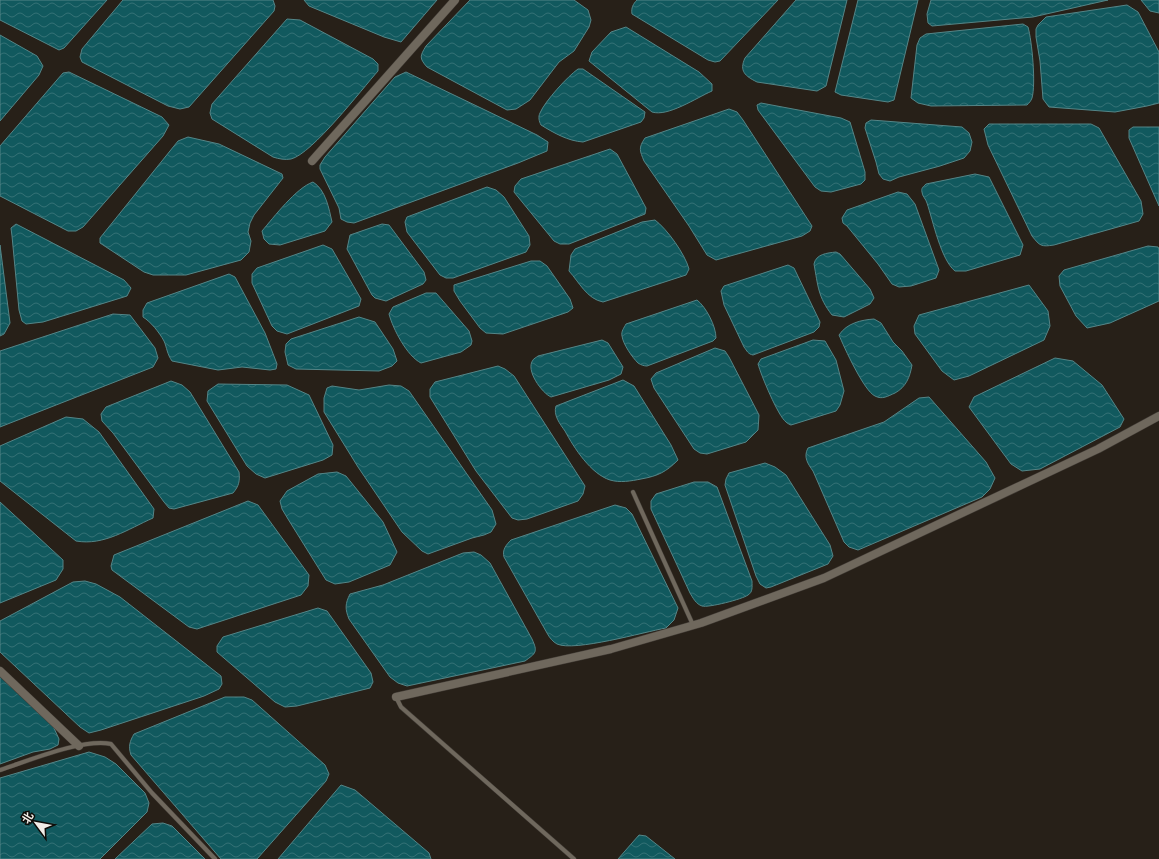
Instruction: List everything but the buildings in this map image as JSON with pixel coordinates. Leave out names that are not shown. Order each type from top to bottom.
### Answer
[{"type":"street","points":[[312,161],[455,0]]},
{"type":"street","points":[[396,697],[611,649],[693,625],[754,604],[824,578],[1098,449],[1159,416]]},
{"type":"street","points":[[0,671],[79,746]]},
{"type":"lane","points":[[633,492],[693,625]]},
{"type":"lane","points":[[396,697],[401,707],[574,859]]},
{"type":"lane","points":[[0,770],[53,752],[102,742],[110,744],[152,793],[215,859]]},
{"type":"water","points":[[0,0],[107,0],[64,48],[59,50],[0,20]]},
{"type":"water","points":[[123,0],[273,0],[275,6],[274,11],[189,107],[180,109],[168,106],[82,62],[80,57],[82,49]]},
{"type":"water","points":[[304,0],[437,0],[401,42],[384,37],[309,6]]},
{"type":"water","points":[[470,0],[574,0],[588,10],[591,20],[589,27],[574,51],[559,62],[530,100],[516,109],[507,110],[427,67],[421,57],[426,46]]},
{"type":"water","points":[[637,0],[778,0],[720,61],[715,62],[708,60],[632,14],[634,3]]},
{"type":"water","points":[[796,0],[847,0],[826,86],[817,91],[757,82],[749,78],[743,70],[745,58]]},
{"type":"water","points":[[858,0],[918,0],[894,100],[888,102],[841,95],[835,92]]},
{"type":"water","points":[[931,0],[1108,0],[1033,17],[932,26],[928,23],[927,14]]},
{"type":"water","points":[[1141,0],[1159,0],[1159,13],[1150,11]]},
{"type":"water","points":[[1127,5],[1138,12],[1159,52],[1159,103],[1115,112],[1049,107],[1043,99],[1040,61],[1036,37],[1036,29],[1038,25],[1046,17]]},
{"type":"water","points":[[287,19],[300,20],[373,59],[378,64],[378,71],[324,134],[311,146],[300,155],[291,159],[280,159],[273,157],[212,119],[210,113],[212,104]]},
{"type":"water","points":[[1023,24],[1028,27],[1034,73],[1032,98],[1027,105],[931,106],[918,103],[911,98],[917,45],[920,38],[926,34]]},
{"type":"water","points":[[626,27],[699,72],[712,84],[712,91],[666,112],[652,112],[589,61],[592,52],[611,32]]},
{"type":"water","points":[[0,35],[37,56],[43,66],[39,75],[0,121]]},
{"type":"water","points":[[578,69],[583,69],[645,112],[644,118],[641,122],[583,142],[556,134],[541,125],[539,116],[543,108],[557,89]]},
{"type":"water","points":[[69,72],[162,117],[169,125],[163,136],[83,227],[76,231],[68,231],[0,196],[0,146],[63,73]]},
{"type":"water","points":[[406,72],[537,135],[548,142],[547,151],[354,223],[341,219],[339,208],[320,169],[320,165],[325,157],[395,77]]},
{"type":"water","points":[[761,103],[841,118],[850,122],[865,172],[865,180],[861,184],[831,192],[821,191],[815,187],[758,110],[757,105]]},
{"type":"water","points":[[729,109],[737,112],[743,120],[812,226],[810,231],[802,236],[716,260],[707,255],[644,161],[641,147],[645,138]]},
{"type":"water","points":[[871,120],[962,127],[969,133],[972,142],[970,151],[964,158],[940,166],[899,177],[890,181],[883,179],[879,174],[865,128],[866,123]]},
{"type":"water","points":[[989,124],[1091,124],[1099,128],[1141,201],[1143,214],[1139,221],[1054,245],[1043,246],[1039,244],[1032,236],[988,145],[984,129]]},
{"type":"water","points":[[1133,127],[1159,127],[1159,206],[1129,138],[1129,130]]},
{"type":"water","points":[[188,137],[219,144],[282,174],[283,178],[254,215],[248,232],[251,241],[249,252],[241,260],[186,275],[153,275],[144,272],[100,243],[100,238],[178,141]]},
{"type":"water","points":[[610,149],[617,154],[646,208],[645,214],[569,244],[560,244],[554,241],[514,192],[515,186],[521,179]]},
{"type":"water","points":[[975,174],[989,177],[1023,245],[1020,255],[966,271],[955,271],[950,266],[942,249],[922,193],[922,188],[926,184]]},
{"type":"water","points":[[313,182],[324,195],[332,222],[325,231],[280,245],[269,244],[264,239],[262,231],[293,196],[306,185]]},
{"type":"water","points":[[487,187],[496,190],[504,197],[529,236],[530,245],[526,252],[453,278],[446,278],[440,275],[407,232],[405,222],[407,217]]},
{"type":"water","points":[[898,192],[907,194],[915,204],[939,270],[936,278],[911,286],[899,287],[892,284],[878,264],[843,223],[842,218],[847,210]]},
{"type":"water","points":[[655,220],[670,236],[684,256],[689,269],[686,275],[603,302],[588,294],[569,271],[571,255],[575,249],[642,222]]},
{"type":"water","points":[[16,224],[124,280],[131,288],[127,296],[43,322],[26,324],[22,321],[19,310],[11,228]]},
{"type":"water","points":[[382,224],[389,225],[424,272],[426,280],[423,284],[386,301],[375,298],[372,295],[347,249],[350,235]]},
{"type":"water","points":[[0,245],[10,323],[4,334],[0,336]]},
{"type":"water","points":[[323,245],[332,249],[361,299],[359,306],[287,334],[277,331],[272,326],[252,283],[252,274],[257,268]]},
{"type":"water","points":[[1148,246],[1158,247],[1159,249],[1159,301],[1110,323],[1087,328],[1076,316],[1060,286],[1059,276],[1064,270]]},
{"type":"water","points":[[836,252],[840,254],[870,289],[874,298],[870,304],[844,317],[832,315],[827,309],[819,291],[814,264],[819,256]]},
{"type":"water","points":[[531,261],[540,261],[547,266],[570,299],[573,308],[568,312],[503,334],[486,333],[480,328],[460,301],[454,291],[454,285]]},
{"type":"water","points":[[788,265],[794,268],[820,322],[819,327],[814,332],[751,355],[744,347],[724,305],[721,291],[724,286]]},
{"type":"water","points":[[229,274],[235,277],[265,333],[277,364],[276,369],[270,370],[242,367],[218,370],[172,361],[160,334],[152,324],[143,317],[143,310],[147,303]]},
{"type":"water","points":[[1029,285],[1048,311],[1050,326],[1044,340],[969,376],[954,380],[942,371],[915,334],[914,326],[919,315]]},
{"type":"water","points":[[426,293],[436,293],[469,331],[472,341],[471,345],[461,352],[421,363],[416,360],[401,342],[389,314],[393,307]]},
{"type":"water","points":[[697,300],[704,307],[710,317],[716,333],[716,338],[713,341],[647,366],[638,363],[624,343],[622,333],[626,324]]},
{"type":"water","points":[[113,314],[130,315],[155,348],[158,358],[153,367],[0,427],[0,351]]},
{"type":"water","points":[[359,317],[375,322],[393,349],[397,361],[392,366],[379,371],[296,369],[288,365],[285,352],[286,344],[291,339]]},
{"type":"water","points":[[874,319],[881,323],[893,342],[902,351],[912,365],[909,378],[905,385],[899,391],[883,398],[875,396],[865,386],[839,335],[850,325],[864,320]]},
{"type":"water","points":[[602,340],[608,343],[623,367],[621,374],[609,380],[551,397],[547,395],[539,386],[531,369],[533,360],[538,356]]},
{"type":"water","points":[[813,340],[825,341],[836,360],[844,391],[840,405],[836,411],[791,425],[786,422],[774,404],[758,364],[761,359]]},
{"type":"water","points":[[715,348],[725,351],[729,357],[759,415],[758,430],[746,442],[707,454],[700,453],[694,449],[654,388],[651,379],[656,373]]},
{"type":"water","points":[[1055,358],[1073,361],[1102,385],[1124,419],[1120,427],[1040,469],[1022,471],[1011,464],[969,407],[974,397]]},
{"type":"water","points":[[498,366],[514,376],[585,486],[583,494],[578,501],[527,519],[518,520],[512,518],[476,471],[430,397],[430,389],[435,382]]},
{"type":"water","points":[[623,380],[634,386],[671,445],[678,460],[670,468],[657,475],[622,482],[603,477],[584,460],[559,422],[555,409],[556,406]]},
{"type":"water","points":[[171,381],[182,385],[190,392],[239,472],[238,486],[233,493],[174,509],[169,508],[164,502],[113,433],[102,421],[101,414],[106,407]]},
{"type":"water","points":[[218,384],[287,385],[309,395],[333,445],[332,455],[323,460],[265,478],[256,474],[247,466],[207,401],[208,391]]},
{"type":"water","points":[[389,385],[401,386],[409,391],[492,510],[496,524],[491,532],[428,554],[422,551],[402,532],[358,467],[324,412],[324,398],[327,388],[332,386],[359,390]]},
{"type":"water","points":[[929,397],[986,462],[995,478],[990,489],[982,497],[858,550],[849,547],[844,542],[813,471],[809,466],[806,454],[808,448],[884,422],[919,398]]},
{"type":"water","points":[[66,417],[83,419],[99,432],[154,509],[153,518],[116,536],[106,539],[86,542],[76,541],[0,481],[0,446]]},
{"type":"water","points":[[765,463],[775,467],[786,475],[830,545],[833,556],[828,564],[766,588],[760,584],[756,576],[725,485],[729,473]]},
{"type":"water","points":[[337,472],[346,476],[383,522],[397,552],[390,565],[349,582],[335,584],[326,580],[282,509],[280,501],[287,491],[318,474]]},
{"type":"water","points":[[694,482],[708,482],[717,487],[752,581],[750,594],[745,597],[711,606],[702,606],[696,602],[690,593],[651,509],[651,501],[656,494]]},
{"type":"water","points":[[248,501],[258,505],[309,575],[308,586],[301,595],[197,629],[189,627],[112,570],[111,566],[114,555]]},
{"type":"water","points":[[0,502],[63,560],[63,569],[56,580],[0,603]]},
{"type":"water","points":[[615,505],[626,508],[632,514],[678,608],[674,620],[666,628],[593,644],[566,646],[557,644],[548,635],[504,557],[505,548],[511,540]]},
{"type":"water","points":[[474,552],[481,555],[490,563],[532,639],[535,647],[534,654],[525,661],[407,686],[398,683],[390,677],[349,619],[346,606],[350,594],[383,585],[463,553]]},
{"type":"water","points":[[85,581],[96,584],[120,597],[221,676],[222,684],[219,689],[204,696],[101,730],[89,733],[80,727],[0,652],[0,621],[73,582]]},
{"type":"water","points":[[318,608],[327,611],[371,673],[373,682],[370,688],[297,706],[285,707],[275,702],[217,652],[217,646],[223,637]]},
{"type":"water","points":[[0,676],[53,726],[59,739],[58,745],[50,749],[33,752],[0,764]]},
{"type":"water","points":[[225,697],[244,697],[252,700],[325,765],[329,774],[326,781],[257,859],[221,859],[130,752],[131,739],[134,734]]},
{"type":"water","points":[[89,752],[105,757],[116,764],[145,793],[149,803],[147,812],[100,859],[0,859],[0,778]]},
{"type":"water","points":[[341,785],[355,790],[429,853],[431,859],[278,859]]},
{"type":"water","points":[[163,823],[172,826],[205,859],[115,859],[152,824]]},
{"type":"water","points":[[639,835],[646,836],[675,859],[618,859]]}]
